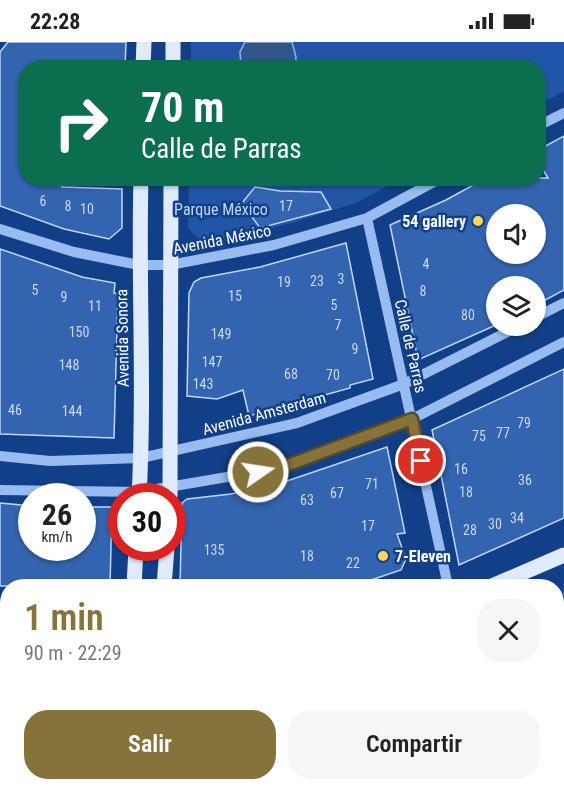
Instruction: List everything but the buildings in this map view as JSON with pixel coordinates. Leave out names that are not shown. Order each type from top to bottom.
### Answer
[{"type":"main road","points":[[143,60],[144,42]]},
{"type":"main road","points":[[172,60],[173,42]]},
{"type":"main road","name":"Avenida Sonora","points":[[140,483],[141,186]]},
{"type":"main road","points":[[170,483],[171,186]]},
{"type":"main road","points":[[508,579],[564,555]]},
{"type":"main road","points":[[134,579],[135,561]]},
{"type":"main road","points":[[165,579],[166,561]]},
{"type":"street","points":[[546,122],[564,113]]},
{"type":"street","name":"Avenida México","points":[[0,229],[74,252],[139,265],[170,265],[274,245],[367,218],[426,186]]},
{"type":"street","name":"Calle de Parras","points":[[367,218],[446,579]]},
{"type":"street","points":[[546,312],[564,303]]},
{"type":"street","name":"Avenida Amsterdam","points":[[0,456],[50,460],[141,458],[297,423],[404,384],[499,336]]},
{"type":"street","points":[[186,489],[280,468],[412,419],[564,342]]},
{"type":"street","points":[[0,490],[108,493]]},
{"type":"green space","points":[[191,42],[564,42],[564,91],[546,101],[546,60],[191,60]]},
{"type":"green space","name":"Parque México","points":[[189,186],[388,186],[356,203],[291,223],[205,245],[188,228]]},
{"type":"shaded area","points":[[245,42],[292,42],[296,60],[241,60],[240,52]]},
{"type":"place","name":"54 gallery","points":[[478,221]]},
{"type":"place","name":"7-Eleven","points":[[383,556]]},
{"type":"route","points":[[258,472],[280,468],[412,419],[421,461]]}]
